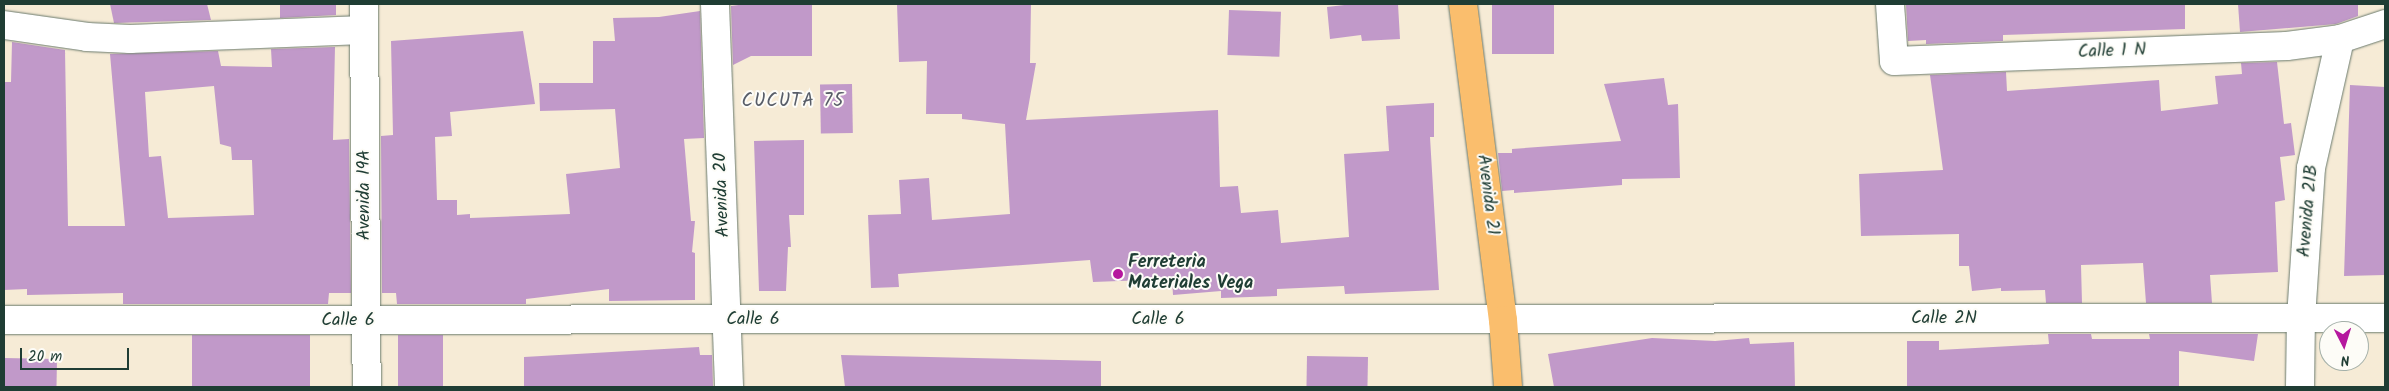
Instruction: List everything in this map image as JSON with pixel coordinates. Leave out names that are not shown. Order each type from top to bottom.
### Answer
[{"type":"main road","name":"Avenida 21","points":[[1463,4],[1503,320],[1508,387]]},
{"type":"street","name":"Avenida 19A","points":[[364,4],[367,387]]},
{"type":"street","name":"Avenida 20","points":[[715,4],[728,320],[728,387]]},
{"type":"street","name":"Calle 1 N","points":[[1890,4],[1894,61],[2287,46],[2340,39],[2385,24]]},
{"type":"street","points":[[4,25],[87,37],[130,39],[364,30]]},
{"type":"street","name":"Avenida 21B","points":[[2300,387],[2300,318],[2311,168],[2340,39]]},
{"type":"street","name":"Calle 2N","points":[[1503,320],[2385,318]]},
{"type":"street","name":"Calle 6","points":[[4,320],[1503,320]]},
{"type":"building","points":[[110,4],[207,4],[211,20],[114,23]]},
{"type":"building","points":[[280,4],[336,4],[336,15],[280,18]]},
{"type":"building","points":[[746,4],[812,4],[812,56],[751,56],[733,65],[731,6]]},
{"type":"building","points":[[897,4],[1031,4],[1030,63],[1036,63],[1026,120],[1218,110],[1220,187],[1238,186],[1241,213],[1278,210],[1281,243],[1349,237],[1344,154],[1389,151],[1386,106],[1434,103],[1434,137],[1430,137],[1439,290],[1345,294],[1344,286],[1277,289],[1277,296],[1221,298],[1221,291],[1173,295],[1172,279],[1093,282],[1090,260],[898,274],[899,287],[871,288],[868,215],[901,214],[899,180],[929,178],[932,220],[1010,214],[1005,124],[962,119],[962,114],[926,114],[927,61],[899,62]]},
{"type":"building","points":[[1353,4],[1398,4],[1400,39],[1362,41],[1361,35],[1330,39],[1327,7]]},
{"type":"building","points":[[1492,4],[1554,4],[1554,54],[1492,54]]},
{"type":"building","points":[[1906,4],[2185,4],[2185,29],[2003,35],[2003,41],[1926,44],[1926,40],[1908,41]]},
{"type":"building","points":[[2238,4],[2358,4],[2358,16],[2336,24],[2240,32]]},
{"type":"building","points":[[1229,10],[1281,12],[1279,57],[1227,55]]},
{"type":"building","points":[[700,11],[704,138],[684,139],[691,221],[695,221],[692,252],[695,253],[695,300],[609,301],[609,289],[526,299],[526,304],[397,304],[396,293],[382,293],[381,136],[393,135],[391,41],[523,31],[535,104],[450,112],[452,136],[435,137],[437,200],[457,200],[457,215],[470,214],[470,218],[570,214],[566,174],[620,168],[615,109],[540,111],[539,83],[593,83],[593,41],[615,41],[613,18],[659,17]]},
{"type":"building","points":[[12,42],[65,50],[68,226],[125,226],[110,54],[218,51],[221,66],[272,67],[271,49],[335,47],[333,140],[349,139],[351,293],[329,293],[328,304],[123,304],[123,293],[27,295],[27,289],[4,290],[4,82],[11,82]],"holes":[[[214,86],[220,144],[231,147],[232,160],[252,160],[254,215],[168,218],[161,156],[149,157],[145,92]]]},
{"type":"building","points":[[2277,62],[2284,124],[2291,123],[2295,155],[2280,157],[2285,200],[2275,202],[2278,272],[2210,275],[2212,303],[2146,303],[2143,263],[2081,265],[2082,303],[2046,303],[2045,290],[2001,291],[2001,288],[1972,291],[1969,266],[1959,266],[1959,234],[1861,236],[1859,174],[1943,170],[1930,75],[2006,72],[2007,91],[2159,80],[2161,111],[2218,104],[2215,76],[2242,74],[2241,63]]},
{"type":"building","points":[[1664,78],[1668,105],[1678,104],[1680,178],[1622,179],[1622,185],[1514,193],[1514,190],[1502,191],[1498,153],[1512,153],[1512,149],[1621,141],[1604,84]]},
{"type":"building","points":[[852,84],[853,133],[821,134],[820,85]]},
{"type":"building","points":[[2350,85],[2385,87],[2385,275],[2344,276]]},
{"type":"building","points":[[804,140],[804,215],[789,215],[791,247],[788,247],[786,291],[759,291],[754,141]]},
{"type":"building","points":[[2048,334],[2091,334],[2092,339],[2150,339],[2149,334],[2258,334],[2254,361],[2179,351],[2179,387],[1907,387],[1907,341],[1939,341],[1939,350],[2049,344]]},
{"type":"building","points":[[192,335],[310,335],[310,387],[192,387]]},
{"type":"building","points":[[398,335],[443,335],[443,387],[398,387]]},
{"type":"building","points":[[1652,338],[1715,341],[1749,338],[1750,344],[1794,342],[1795,387],[1554,387],[1548,354]]},
{"type":"building","points":[[699,347],[700,355],[712,355],[713,387],[524,387],[524,357]]},
{"type":"building","points":[[841,355],[1101,361],[1101,387],[845,387]]},
{"type":"building","points":[[1307,356],[1368,357],[1367,387],[1306,387]]},
{"type":"building","points":[[4,358],[57,359],[57,387],[4,387]]},
{"type":"place","name":"Ferreteria Materiales Vega","points":[[1118,274]]},
{"type":"district","name":"CUCUTA 75","points":[[793,102]]}]
